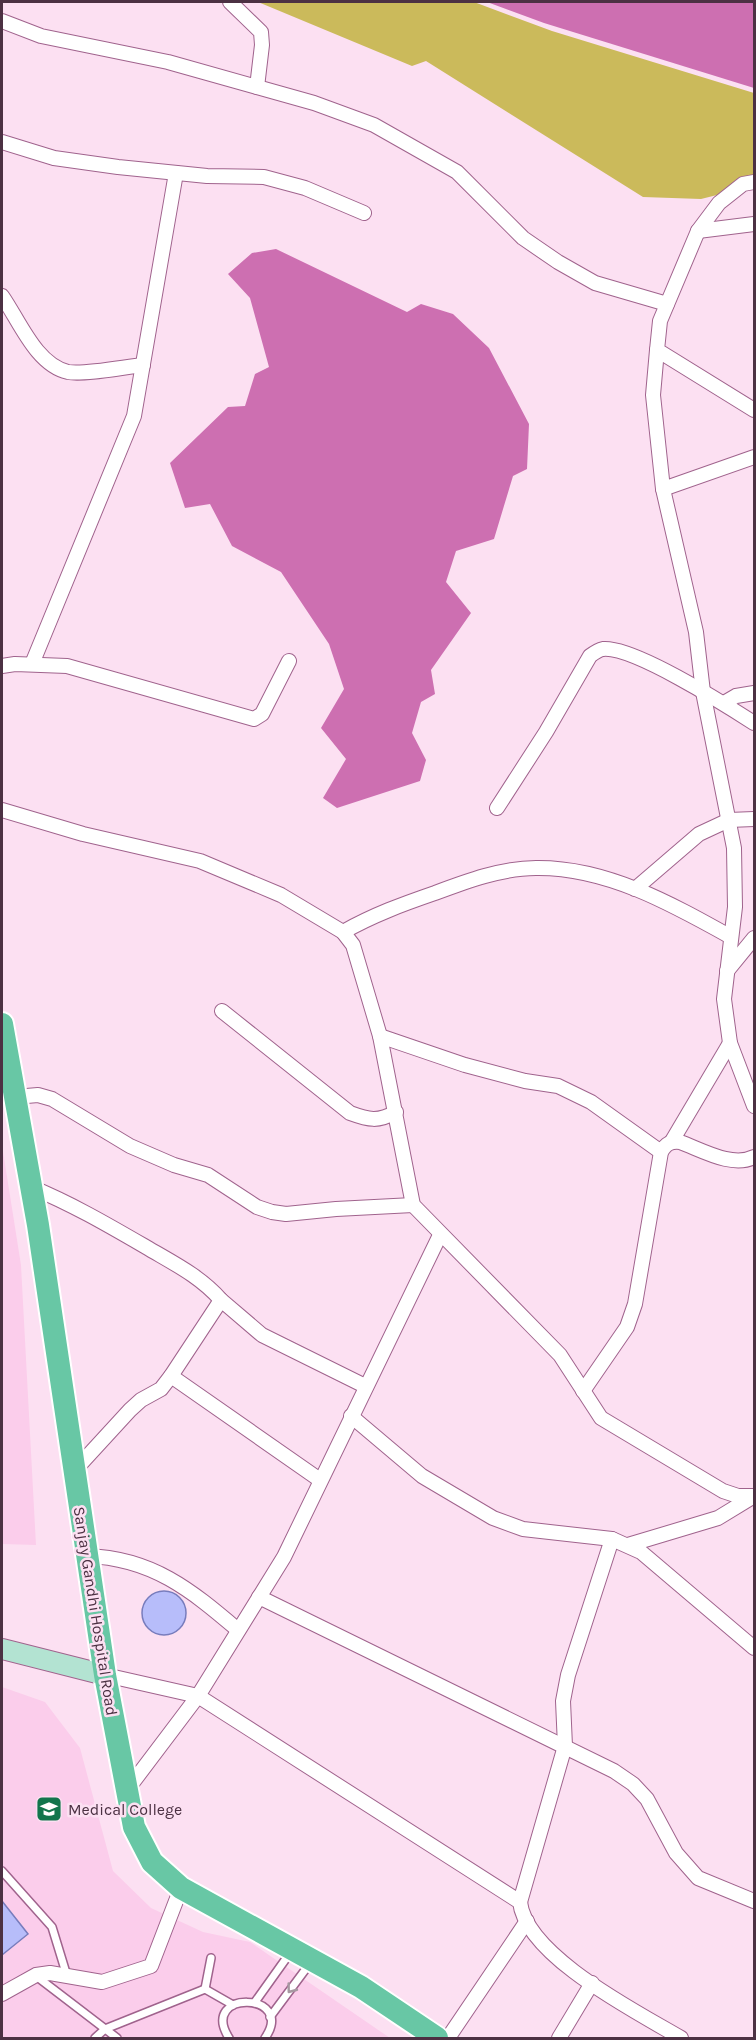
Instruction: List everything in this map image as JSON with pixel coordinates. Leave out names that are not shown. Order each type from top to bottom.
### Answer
[{"type":"main road","name":"Sanjay Gandhi Hospital Road","points":[[2,1024],[31,1187],[105,1675],[134,1827],[152,1862],[181,1888],[361,1987],[437,2038]]},
{"type":"main road","points":[[2,1649],[105,1675]]},
{"type":"street","points":[[230,2],[261,32],[262,45],[256,87]]},
{"type":"street","points":[[2,21],[40,36],[168,62],[314,103],[374,125],[457,172],[523,238],[558,262],[595,283],[667,304]]},
{"type":"street","points":[[2,142],[54,158],[176,172],[264,177],[305,188],[364,213]]},
{"type":"street","points":[[32,664],[134,416],[176,172]]},
{"type":"street","points":[[754,182],[743,184],[719,203],[698,231],[660,321],[653,395],[663,489],[696,632],[703,692],[729,820],[736,883],[724,999],[730,1044],[754,1106]]},
{"type":"street","points":[[698,231],[754,224]]},
{"type":"street","points":[[2,296],[38,350],[54,367],[69,372],[143,366]]},
{"type":"street","points":[[657,350],[754,410]]},
{"type":"street","points":[[663,489],[754,457]]},
{"type":"street","points":[[497,808],[546,732],[590,656],[601,649],[618,651],[703,692],[754,723]]},
{"type":"street","points":[[2,666],[32,664],[67,666],[254,719],[262,714],[289,661]]},
{"type":"street","points":[[724,703],[736,696],[754,693]]},
{"type":"street","points":[[2,810],[83,834],[200,861],[281,895],[343,932],[352,945],[380,1036],[413,1205],[560,1355],[597,1413],[612,1426],[723,1491],[738,1496],[754,1496]]},
{"type":"street","points":[[634,889],[699,834],[729,820],[754,819]]},
{"type":"street","points":[[343,932],[371,916],[465,882],[508,870],[561,868],[634,889],[669,902],[731,937]]},
{"type":"street","points":[[727,971],[754,938]]},
{"type":"street","points":[[222,1011],[350,1113],[368,1120],[380,1121],[396,1112]]},
{"type":"street","points":[[380,1036],[465,1065],[525,1081],[558,1086],[591,1102],[661,1152]]},
{"type":"street","points":[[583,1391],[627,1327],[635,1304],[661,1152],[665,1145],[672,1141],[730,1044]]},
{"type":"street","points":[[15,1097],[38,1095],[52,1099],[130,1146],[174,1165],[208,1175],[257,1207],[272,1212],[286,1214],[413,1205]]},
{"type":"street","points":[[672,1141],[733,1161],[747,1161],[754,1157]]},
{"type":"street","points":[[31,1187],[72,1204],[205,1282],[221,1300],[262,1335],[365,1386]]},
{"type":"street","points":[[127,1791],[198,1696],[284,1557],[440,1235]]},
{"type":"street","points":[[74,1471],[130,1410],[141,1400],[161,1389],[221,1300]]},
{"type":"street","points":[[171,1376],[321,1480]]},
{"type":"street","points":[[351,1416],[422,1476],[493,1518],[524,1529],[612,1539],[628,1545],[640,1552],[754,1648]]},
{"type":"street","points":[[628,1545],[718,1518],[754,1496]]},
{"type":"street","points":[[612,1539],[568,1675],[563,1701],[565,1746],[520,1902],[527,1921],[545,1948],[592,1983],[681,2038]]},
{"type":"street","points":[[87,1556],[148,1568],[166,1575],[191,1590],[238,1630]]},
{"type":"street","points":[[258,1597],[614,1771],[633,1784],[647,1799],[676,1853],[698,1878],[754,1901]]},
{"type":"street","points":[[105,1675],[198,1696],[520,1902]]},
{"type":"street","points":[[2,1995],[36,1975],[50,1973],[102,1982],[151,1966],[181,1888]]},
{"type":"street","points":[[448,2038],[527,1921]]},
{"type":"street","points":[[559,2038],[592,1983]]},
{"type":"lane","points":[[2,1871],[5,1880],[52,1927],[67,1976]]},
{"type":"lane","points":[[255,2002],[293,1950]]},
{"type":"lane","points":[[205,1989],[211,1958]]},
{"type":"lane","points":[[270,2017],[313,1960]]},
{"type":"lane","points":[[36,1975],[117,2038]]},
{"type":"lane","points":[[205,1989],[233,2005]]},
{"type":"lane","points":[[95,2038],[105,2029],[205,1989]]},
{"type":"lane","points":[[229,2038],[224,2024],[228,2010],[240,2001],[255,2002],[261,2005],[270,2017],[270,2026],[265,2038]]},
{"type":"shaded area","points":[[258,2],[474,2],[552,31],[754,93],[754,179],[725,193],[701,199],[643,197],[426,61],[412,66]]},
{"type":"shaded area","points":[[487,2],[754,2],[754,88],[544,23]]},
{"type":"shaded area","points":[[276,249],[407,312],[421,304],[453,314],[489,348],[529,424],[527,469],[513,476],[494,539],[456,551],[446,582],[471,613],[431,670],[435,694],[421,702],[412,733],[426,760],[420,781],[337,808],[323,798],[346,759],[321,728],[344,689],[329,644],[281,572],[232,546],[210,504],[185,508],[170,463],[228,407],[245,406],[255,374],[269,367],[250,298],[228,274],[252,253]]},
{"type":"shaded area","points":[[2,1145],[21,1265],[36,1545],[2,1544]]},
{"type":"shaded area","name":"Medical College","points":[[2,1687],[45,1702],[80,1748],[113,1871],[151,1908],[203,1932],[250,1942],[390,2038],[2,2038]]},
{"type":"building","points":[[164,1591],[173,1592],[180,1597],[185,1604],[185,1622],[180,1629],[173,1634],[164,1635],[155,1634],[148,1629],[143,1622],[142,1613],[143,1604],[148,1597],[155,1592]]},
{"type":"building","points":[[2,1901],[28,1934],[2,1955]]},
{"type":"place","name":"Medical College","points":[[49,1809]]}]
